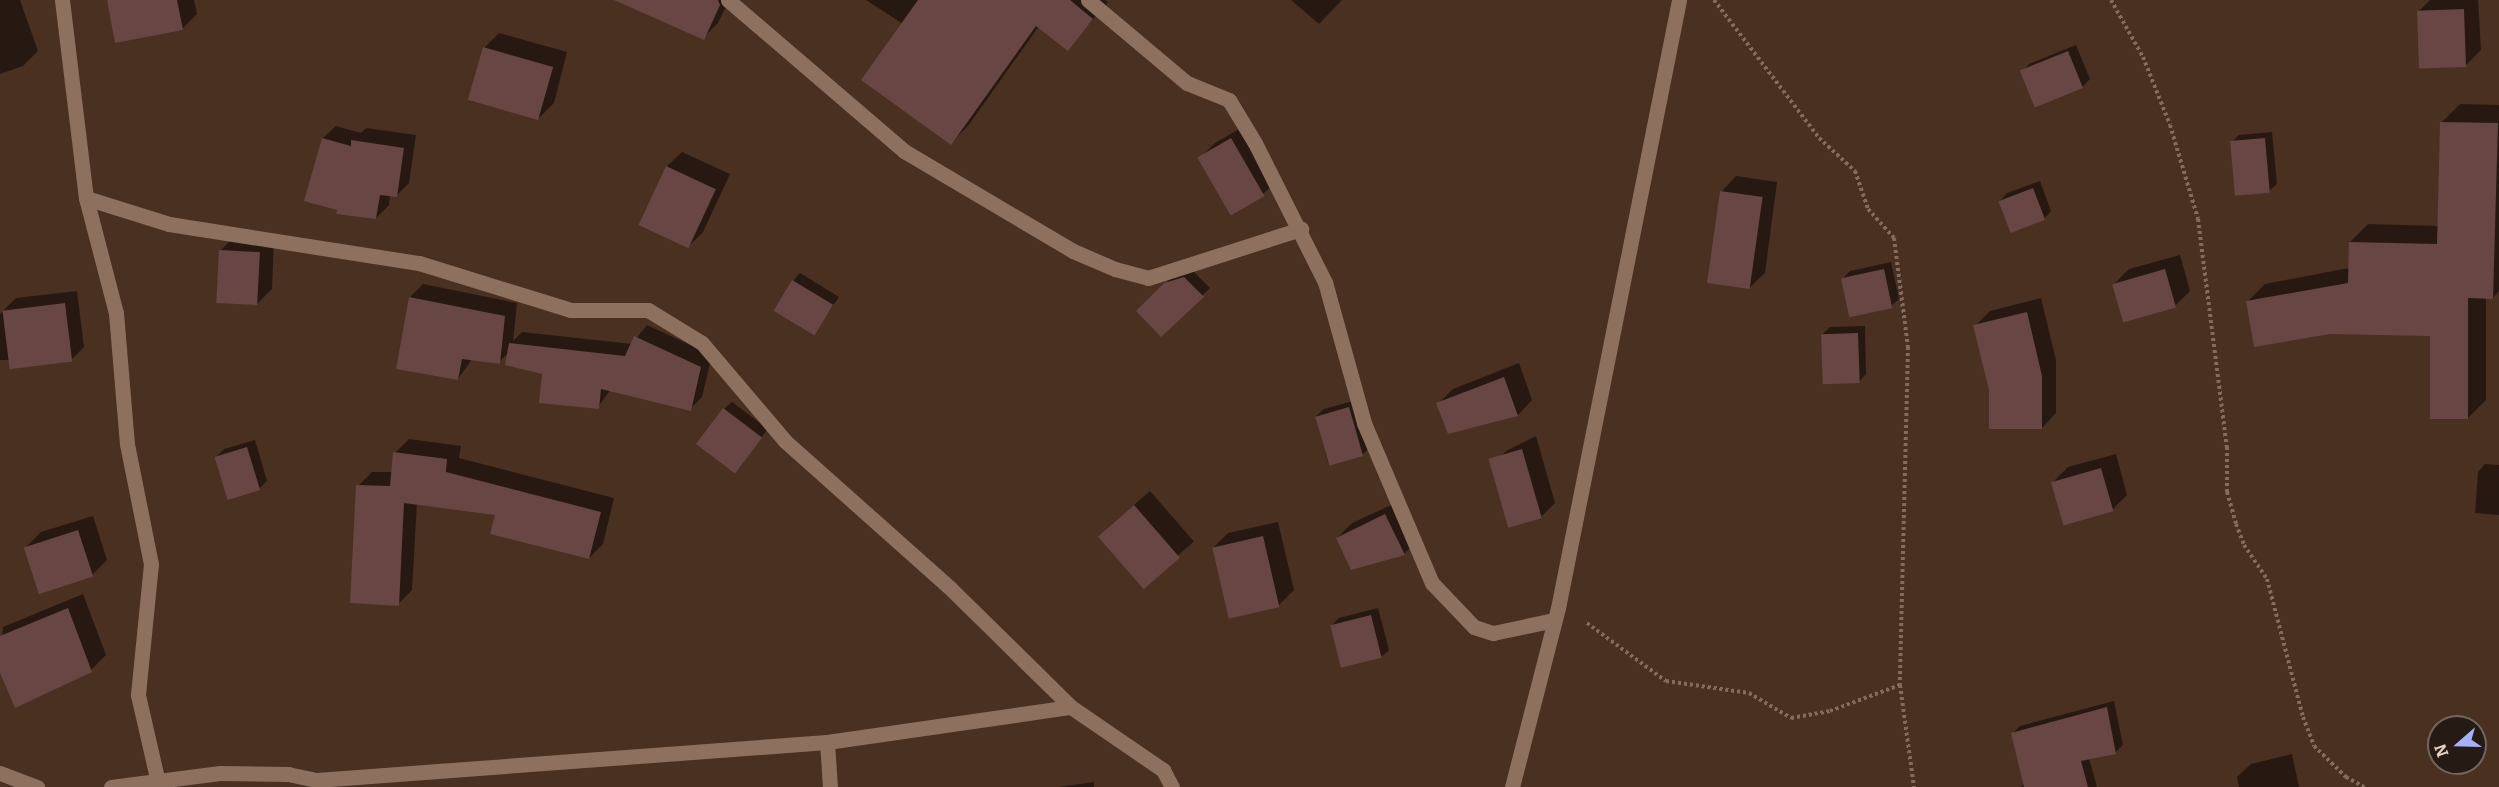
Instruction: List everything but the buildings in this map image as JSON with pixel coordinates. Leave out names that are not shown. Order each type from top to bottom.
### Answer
[{"type":"street","points":[[62,0],[86,198],[116,313],[127,444],[151,564],[138,694],[158,782]]},
{"type":"street","points":[[728,0],[904,151],[1072,251],[1115,269],[1148,278],[1300,229]]},
{"type":"street","points":[[1089,0],[1187,83],[1228,100],[1300,229],[1325,282],[1364,423],[1432,583],[1460,617],[1493,633],[1556,614]]},
{"type":"street","points":[[1512,787],[1556,614],[1679,0]]},
{"type":"street","points":[[86,198],[169,224],[419,263],[571,310],[648,310],[702,343],[785,441],[951,589],[1071,707],[1162,770],[1172,787]]},
{"type":"street","points":[[111,787],[253,772],[321,784],[827,742],[1071,707]]},
{"type":"street","points":[[827,742],[830,787]]},
{"type":"street","points":[[0,773],[37,787]]},
{"type":"path","points":[[1714,0],[1819,138],[1855,171],[1868,208],[1894,238],[1908,347],[1900,685],[1914,787]]},
{"type":"path","points":[[2111,0],[2143,57],[2170,125],[2198,219],[2227,447],[2227,492],[2236,524],[2244,545],[2267,579],[2302,717],[2314,746],[2346,777],[2364,787]]},
{"type":"path","points":[[1556,614],[1599,629],[1666,681],[1749,693],[1791,718],[1830,711],[1900,685]]}]
